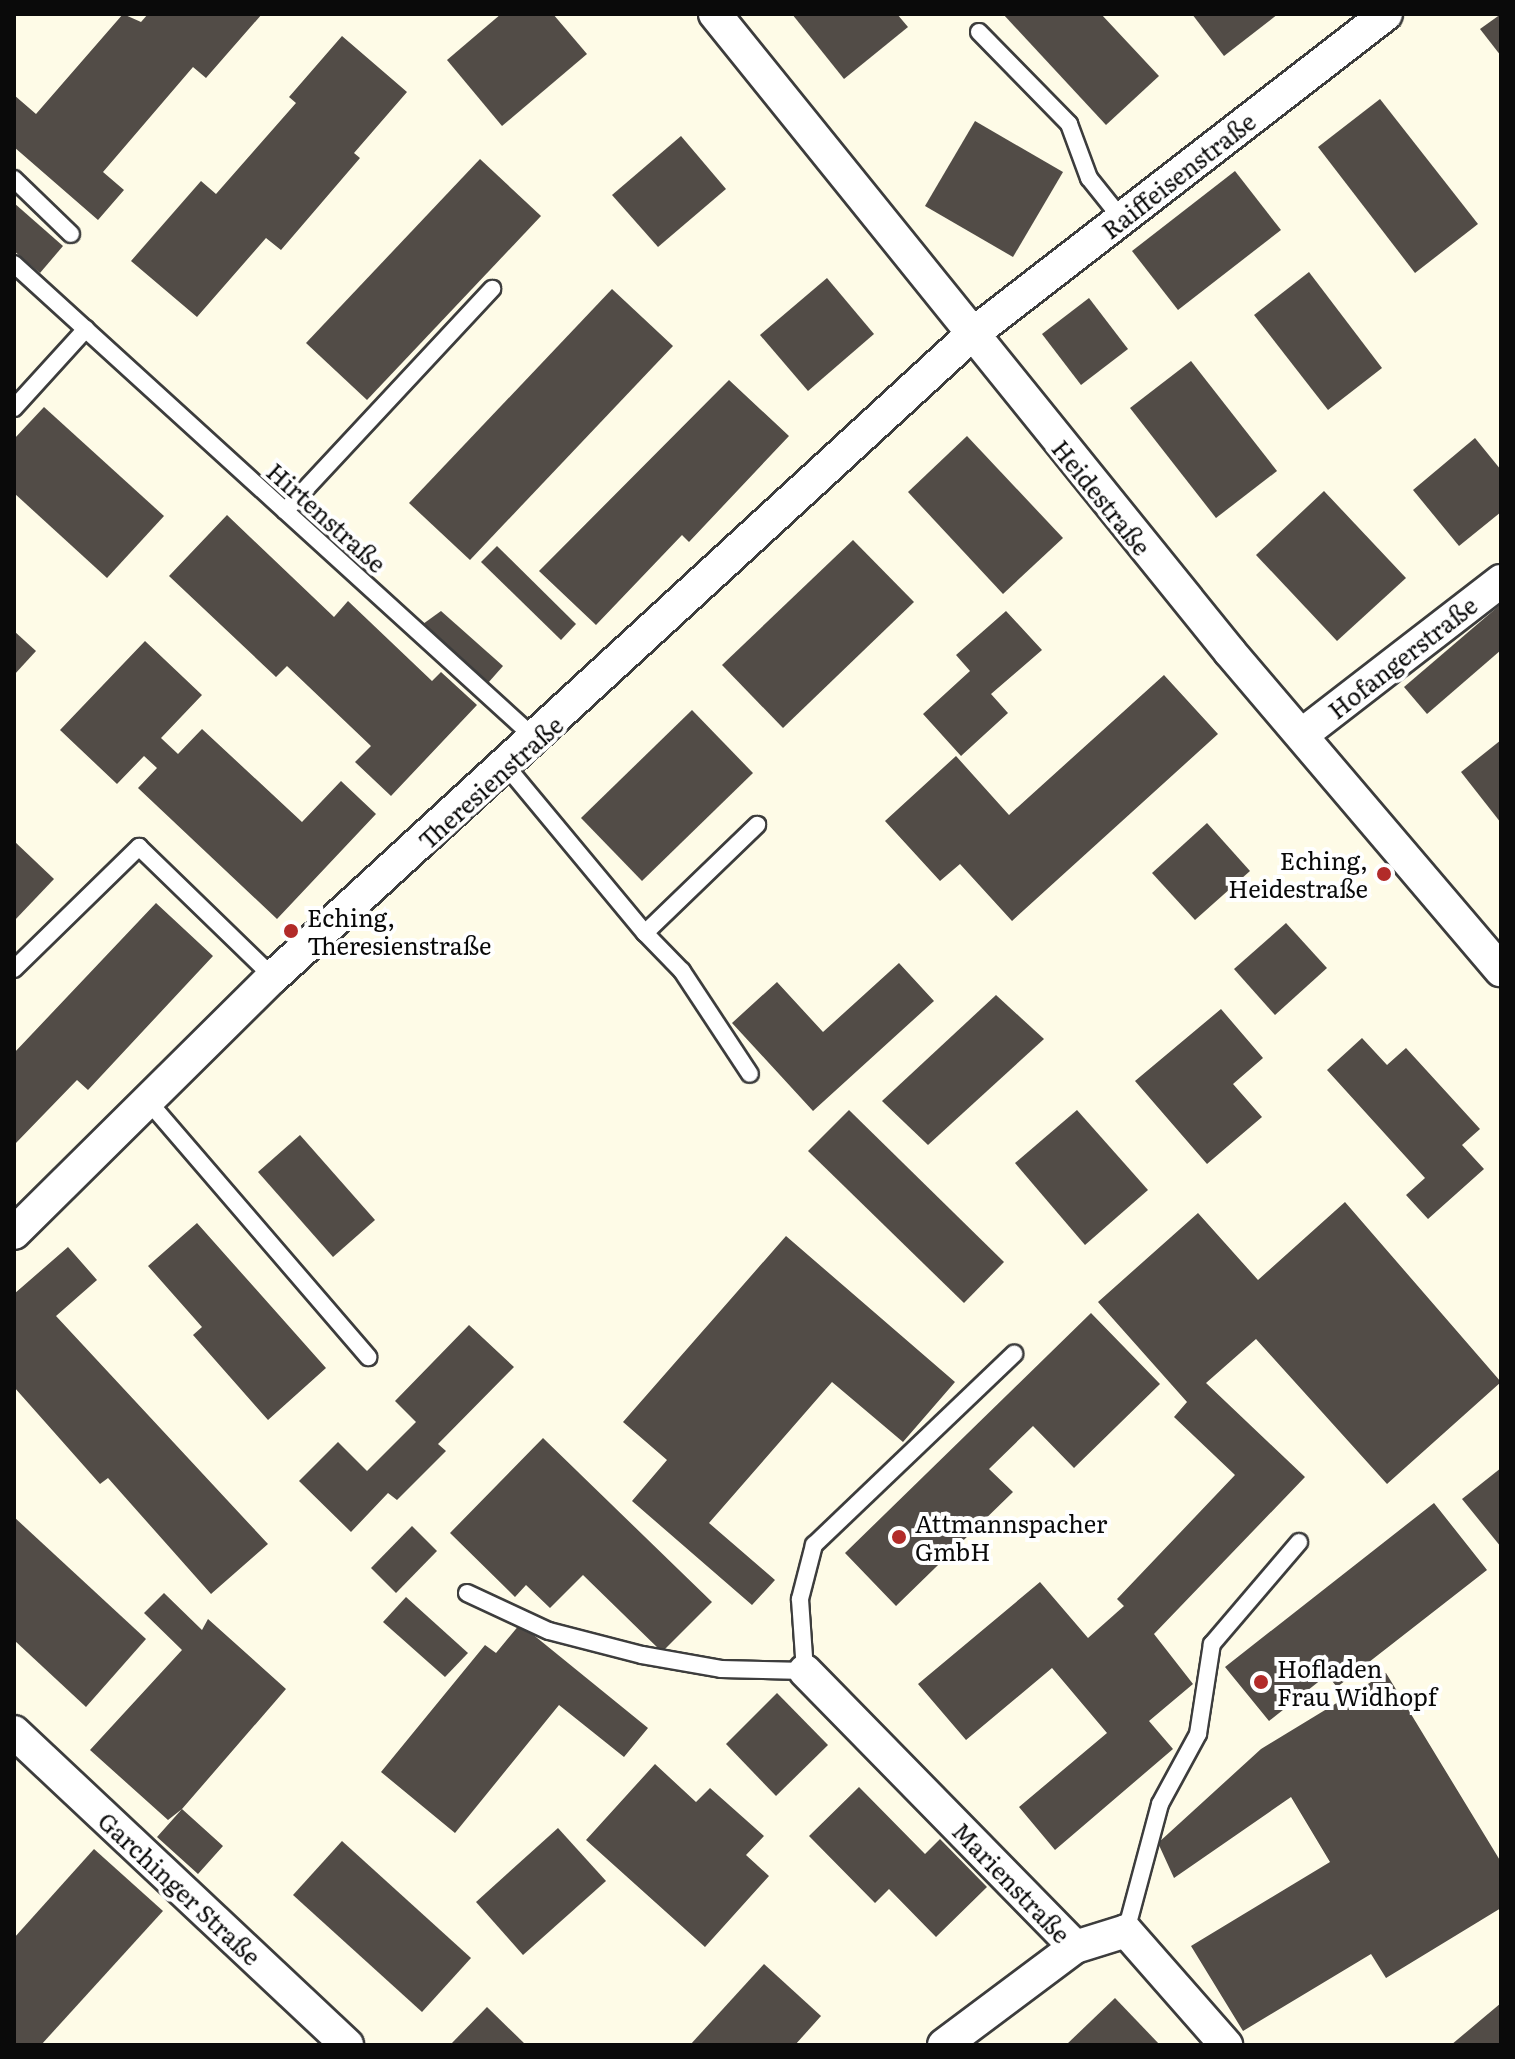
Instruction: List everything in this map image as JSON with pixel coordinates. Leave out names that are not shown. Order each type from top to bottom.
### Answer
[{"type":"street","name":"Heidestraße","points":[[715,14],[970,336],[1501,970]]},
{"type":"street","name":"Raiffeisenstraße","points":[[970,336],[1386,14]]},
{"type":"street","name":"Theresienstraße","points":[[14,1233],[273,977],[537,740],[970,336]]},
{"type":"street","name":"Hofangerstraße","points":[[1303,734],[1501,581]]},
{"type":"street","name":"Marienstraße","points":[[805,1671],[1075,1947],[1126,1931]]},
{"type":"street","name":"Garchinger Straße","points":[[14,1732],[347,2045]]},
{"type":"street","points":[[1126,1931],[1226,2045]]},
{"type":"street","points":[[944,2045],[1075,1947]]},
{"type":"lane","points":[[979,32],[1069,124],[1089,178],[1121,218]]},
{"type":"lane","points":[[14,179],[71,234]]},
{"type":"lane","name":"Hirtenstraße","points":[[14,264],[537,740]]},
{"type":"lane","points":[[285,511],[492,289]]},
{"type":"lane","points":[[14,408],[86,329]]},
{"type":"lane","points":[[507,767],[645,933],[682,971],[750,1074]]},
{"type":"lane","points":[[645,933],[757,825]]},
{"type":"lane","points":[[14,969],[139,847],[273,977]]},
{"type":"lane","points":[[148,1101],[368,1357]]},
{"type":"lane","points":[[467,1593],[549,1631],[642,1655],[721,1669],[805,1671],[800,1599],[814,1545],[1014,1354]]},
{"type":"lane","points":[[1126,1931],[1160,1804],[1198,1734],[1212,1644],[1299,1542]]},
{"type":"building","points":[[123,14],[141,22],[148,14],[262,14],[206,78],[193,67],[103,172],[124,190],[98,220],[14,147],[14,95],[36,114]]},
{"type":"building","points":[[501,14],[553,14],[587,54],[502,126],[447,60]]},
{"type":"building","points":[[792,14],[897,14],[908,27],[844,79]]},
{"type":"building","points":[[1003,14],[1101,14],[1159,76],[1106,125]]},
{"type":"building","points":[[1192,14],[1278,14],[1224,56]]},
{"type":"building","points":[[1501,14],[1501,56],[1480,29]]},
{"type":"building","points":[[342,36],[407,92],[354,153],[360,158],[281,250],[266,238],[197,317],[131,261],[201,181],[216,194],[296,103],[289,97]]},
{"type":"building","points":[[1380,99],[1478,224],[1415,273],[1318,147]]},
{"type":"building","points":[[975,121],[1063,172],[1013,257],[925,206]]},
{"type":"building","points":[[681,136],[726,189],[658,247],[612,195]]},
{"type":"building","points":[[480,159],[541,216],[367,400],[306,343]]},
{"type":"building","points":[[1235,171],[1281,230],[1178,310],[1132,251]]},
{"type":"building","points":[[14,203],[63,246],[40,273],[14,251]]},
{"type":"building","points":[[1309,272],[1382,368],[1328,410],[1254,315]]},
{"type":"building","points":[[827,278],[874,334],[808,391],[760,335]]},
{"type":"building","points":[[612,289],[673,346],[470,560],[409,503]]},
{"type":"building","points":[[1089,298],[1128,349],[1081,385],[1042,334]]},
{"type":"building","points":[[1191,361],[1277,471],[1216,518],[1130,408]]},
{"type":"building","points":[[729,380],[789,436],[689,542],[682,535],[596,625],[539,571]]},
{"type":"building","points":[[44,407],[164,516],[107,578],[14,493],[14,439]]},
{"type":"building","points":[[967,436],[1063,538],[1003,594],[908,492]]},
{"type":"building","points":[[1475,438],[1501,470],[1501,512],[1459,546],[1413,490]]},
{"type":"building","points":[[1324,491],[1406,578],[1337,641],[1256,555]]},
{"type":"building","points":[[227,515],[334,617],[348,601],[432,681],[441,672],[477,705],[391,796],[355,762],[371,746],[287,666],[276,677],[169,576]]},
{"type":"building","points":[[853,540],[914,602],[783,728],[722,665]]},
{"type":"building","points":[[497,546],[576,624],[561,640],[481,562]]},
{"type":"building","points":[[1501,604],[1501,650],[1427,714],[1404,687]]},
{"type":"building","points":[[441,611],[503,666],[488,683],[423,624]]},
{"type":"building","points":[[1006,611],[1042,650],[991,694],[1008,713],[961,756],[923,714],[970,671],[956,655]]},
{"type":"building","points":[[14,631],[36,651],[14,675]]},
{"type":"building","points":[[145,641],[202,695],[161,738],[178,754],[202,729],[302,822],[341,781],[376,814],[277,919],[138,788],[157,768],[144,756],[117,784],[60,730]]},
{"type":"building","points":[[1164,675],[1218,734],[1012,921],[960,864],[940,881],[885,821],[956,756],[1009,815]]},
{"type":"building","points":[[692,710],[753,773],[642,881],[581,818]]},
{"type":"building","points":[[1501,740],[1501,823],[1461,772]]},
{"type":"building","points":[[1207,823],[1250,871],[1195,920],[1152,873]]},
{"type":"building","points":[[14,841],[54,879],[14,921]]},
{"type":"building","points":[[156,903],[213,956],[88,1090],[77,1080],[14,1145],[14,1053]]},
{"type":"building","points":[[1286,923],[1327,968],[1275,1015],[1234,969]]},
{"type":"building","points":[[899,963],[934,1001],[813,1111],[732,1023],[777,982],[823,1032]]},
{"type":"building","points":[[996,995],[1044,1039],[928,1145],[882,1101]]},
{"type":"building","points":[[1221,1009],[1263,1058],[1233,1084],[1262,1117],[1207,1164],[1135,1081]]},
{"type":"building","points":[[1362,1038],[1387,1065],[1406,1048],[1480,1129],[1462,1145],[1484,1169],[1428,1219],[1406,1195],[1425,1178],[1327,1070]]},
{"type":"building","points":[[849,1110],[1004,1262],[964,1303],[808,1151]]},
{"type":"building","points":[[1077,1110],[1148,1190],[1085,1245],[1015,1163]]},
{"type":"building","points":[[300,1135],[375,1220],[333,1257],[258,1172]]},
{"type":"building","points":[[1345,1202],[1501,1382],[1387,1484],[1256,1339],[1206,1383],[1305,1477],[1154,1634],[1193,1684],[1149,1721],[1173,1749],[1055,1850],[1019,1807],[1107,1733],[1052,1668],[966,1740],[918,1684],[1040,1582],[1088,1638],[1124,1606],[1117,1599],[1235,1475],[1174,1417],[1187,1402],[1098,1302],[1198,1213],[1258,1280]]},
{"type":"building","points":[[197,1223],[326,1368],[268,1420],[193,1335],[202,1327],[148,1266]]},
{"type":"building","points":[[786,1236],[955,1382],[903,1442],[832,1382],[709,1523],[775,1580],[752,1605],[632,1501],[667,1460],[623,1422]]},
{"type":"building","points":[[68,1247],[97,1280],[56,1316],[268,1544],[211,1594],[108,1478],[100,1484],[14,1387],[14,1294]]},
{"type":"building","points":[[1091,1313],[1160,1384],[1074,1468],[1033,1426],[989,1469],[1013,1492],[896,1606],[845,1553]]},
{"type":"building","points":[[469,1325],[514,1367],[438,1444],[446,1451],[397,1500],[388,1493],[351,1532],[299,1481],[338,1442],[367,1471],[416,1422],[395,1401]]},
{"type":"building","points":[[543,1438],[712,1602],[662,1652],[583,1575],[550,1608],[526,1585],[515,1597],[450,1533]]},
{"type":"building","points":[[1501,1468],[1501,1547],[1462,1499]]},
{"type":"building","points":[[1434,1503],[1487,1570],[1337,1687],[1327,1675],[1269,1721],[1225,1667]]},
{"type":"building","points":[[14,1517],[146,1639],[86,1707],[14,1640]]},
{"type":"building","points":[[412,1526],[437,1551],[396,1593],[371,1568]]},
{"type":"building","points":[[164,1593],[202,1630],[208,1619],[286,1689],[182,1809],[168,1820],[90,1750],[182,1650],[144,1613]]},
{"type":"building","points":[[406,1597],[468,1653],[445,1677],[383,1622]]},
{"type":"building","points":[[520,1624],[648,1728],[624,1757],[559,1705],[455,1833],[381,1772],[485,1645],[496,1653]]},
{"type":"building","points":[[1386,1673],[1501,1862],[1501,1908],[1386,1978],[1371,1954],[1243,2031],[1191,1946],[1330,1862],[1291,1797],[1174,1878],[1158,1843],[1261,1749]]},
{"type":"building","points":[[777,1693],[828,1745],[776,1796],[726,1744]]},
{"type":"building","points":[[655,1764],[696,1802],[710,1788],[764,1836],[746,1855],[769,1876],[705,1947],[586,1840]]},
{"type":"building","points":[[859,1787],[925,1854],[940,1839],[987,1887],[936,1937],[889,1889],[875,1903],[809,1836]]},
{"type":"building","points":[[182,1809],[223,1846],[198,1874],[157,1837]]},
{"type":"building","points":[[558,1828],[606,1881],[523,1955],[476,1902]]},
{"type":"building","points":[[342,1841],[471,1958],[422,2012],[293,1895]]},
{"type":"building","points":[[94,1849],[163,1911],[41,2045],[14,2045],[14,1938]]},
{"type":"building","points":[[764,1964],[821,2016],[795,2045],[690,2045]]},
{"type":"building","points":[[1115,1998],[1160,2045],[1066,2045]]},
{"type":"building","points":[[1501,2003],[1501,2045],[1451,2045]]},
{"type":"building","points":[[487,2007],[526,2045],[450,2045]]},
{"type":"place","name":"Eching, Heidestraße","points":[[1384,874]]},
{"type":"place","name":"Eching, Theresienstraße","points":[[291,931]]},
{"type":"place","name":"Attmannspacher GmbH","points":[[899,1537]]},
{"type":"place","name":"Hofladen Frau Widhopf","points":[[1261,1682]]}]
